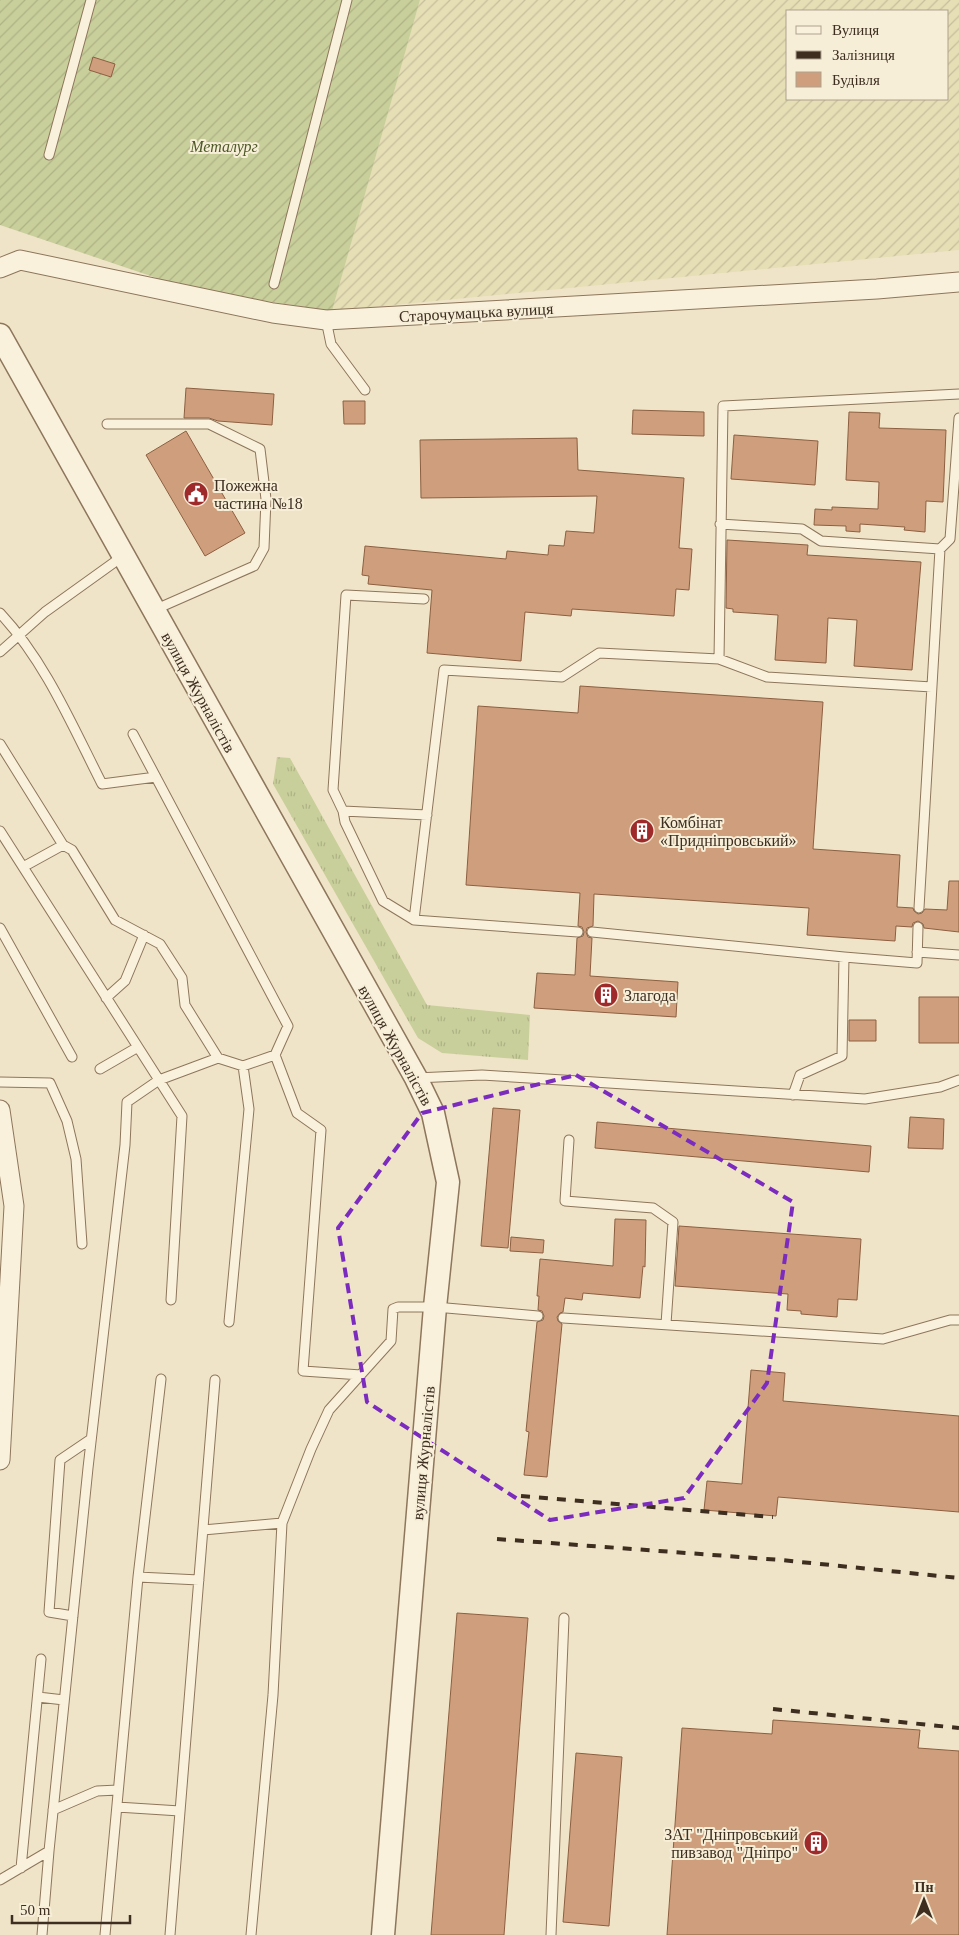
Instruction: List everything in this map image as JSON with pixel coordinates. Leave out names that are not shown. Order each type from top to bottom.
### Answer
[{"type":"street","name":"Старочумацька вулиця","points":[[0,268],[20,260],[273,313],[326,320],[877,289],[959,282]]},
{"type":"street","name":"вулиця Журналістів","points":[[0,335],[416,1078],[433,1112],[448,1182],[435,1307],[383,1935]]},
{"type":"street","points":[[0,1110],[14,1206],[1,1448]]},
{"type":"lane","points":[[49,155],[91,0]]},
{"type":"lane","points":[[274,284],[347,0]]},
{"type":"lane","points":[[326,320],[331,344],[366,390]]},
{"type":"lane","points":[[719,658],[723,406],[959,394]]},
{"type":"lane","points":[[919,908],[940,549],[950,539],[959,418]]},
{"type":"lane","points":[[107,424],[209,424],[260,449],[266,499],[264,548],[254,566],[153,610]]},
{"type":"lane","points":[[720,524],[802,529],[821,540],[940,549]]},
{"type":"lane","points":[[0,652],[45,612],[123,556]]},
{"type":"lane","points":[[424,599],[346,594],[333,790],[343,811],[345,822],[383,901],[414,920],[578,932]]},
{"type":"lane","points":[[0,612],[20,634],[59,699],[102,784],[156,777]]},
{"type":"lane","points":[[414,920],[444,670],[562,677],[599,653],[719,658],[767,677],[932,688]]},
{"type":"lane","points":[[133,734],[288,1026],[275,1055],[297,1113],[322,1130],[302,1371],[361,1375]]},
{"type":"lane","points":[[0,744],[63,845],[72,850],[115,920],[160,944],[182,978],[185,1006],[218,1058]]},
{"type":"lane","points":[[343,811],[426,815]]},
{"type":"lane","points":[[0,831],[182,1116],[171,1300]]},
{"type":"lane","points":[[23,867],[63,845]]},
{"type":"lane","points":[[592,932],[917,963],[918,927]]},
{"type":"lane","points":[[0,928],[72,1057]]},
{"type":"lane","points":[[106,998],[126,982],[144,935]]},
{"type":"lane","points":[[917,952],[959,955]]},
{"type":"lane","points":[[793,1095],[800,1075],[842,1056],[844,957]]},
{"type":"lane","points":[[100,1069],[138,1047]]},
{"type":"lane","points":[[42,1935],[91,1439],[125,1145],[127,1102],[159,1080],[218,1058],[243,1066],[275,1055]]},
{"type":"lane","points":[[229,1322],[249,1109],[243,1066]]},
{"type":"lane","points":[[416,1078],[482,1075],[865,1099],[940,1087],[959,1080]]},
{"type":"lane","points":[[0,1082],[50,1083],[67,1121],[76,1159],[82,1244]]},
{"type":"lane","points":[[569,1140],[566,1201],[653,1208],[673,1222],[666,1324]]},
{"type":"lane","points":[[251,1935],[273,1695],[282,1523],[310,1449],[328,1410],[391,1341],[393,1309],[398,1307],[435,1307],[538,1316]]},
{"type":"lane","points":[[563,1318],[883,1339],[950,1320],[959,1320]]},
{"type":"lane","points":[[105,1935],[138,1577],[161,1379]]},
{"type":"lane","points":[[170,1935],[216,1380]]},
{"type":"lane","points":[[73,1616],[49,1612],[60,1460],[91,1439]]},
{"type":"lane","points":[[203,1530],[282,1523]]},
{"type":"lane","points":[[138,1577],[199,1580]]},
{"type":"lane","points":[[551,1935],[564,1618]]},
{"type":"lane","points":[[21,1868],[42,1659]]},
{"type":"lane","points":[[38,1696],[64,1700]]},
{"type":"lane","points":[[53,1810],[97,1791],[118,1790]]},
{"type":"lane","points":[[117,1807],[180,1811]]},
{"type":"lane","points":[[0,1880],[49,1851]]},
{"type":"highlighted area","points":[[576,1075],[793,1202],[767,1383],[684,1498],[550,1520],[367,1402],[338,1228],[422,1113]]},
{"type":"shaded area","points":[[420,0],[959,0],[959,250],[332,311]]},
{"type":"green space","name":"Металург","points":[[0,0],[420,0],[332,311],[192,290],[0,225]]},
{"type":"green space","points":[[277,757],[290,758],[427,1005],[530,1015],[528,1060],[442,1053],[418,1038],[273,784]]},
{"type":"building","points":[[93,57],[115,64],[111,77],[89,70]]},
{"type":"building","points":[[186,388],[274,394],[272,425],[218,421],[209,418],[184,418]]},
{"type":"building","points":[[343,401],[365,401],[365,424],[344,424]]},
{"type":"building","points":[[633,410],[704,412],[704,436],[632,434]]},
{"type":"building","points":[[849,412],[880,413],[879,428],[946,430],[943,502],[926,501],[925,532],[904,530],[905,527],[860,524],[860,532],[846,531],[846,526],[814,525],[815,509],[832,510],[832,507],[878,509],[879,482],[846,480]]},
{"type":"building","name":"Пожежна частина №18","points":[[186,431],[245,533],[205,556],[146,455]]},
{"type":"building","points":[[734,435],[818,441],[815,485],[731,479]]},
{"type":"building","points":[[577,438],[578,470],[684,478],[679,548],[692,549],[689,590],[676,589],[674,616],[572,609],[571,616],[525,612],[521,661],[427,653],[432,590],[368,584],[369,576],[362,575],[365,546],[506,559],[507,551],[548,555],[549,545],[564,546],[566,531],[594,533],[597,496],[421,498],[420,440]]},
{"type":"building","points":[[727,540],[808,545],[807,555],[921,562],[912,670],[854,666],[857,620],[828,618],[826,663],[775,660],[778,615],[733,612],[733,609],[726,608]]},
{"type":"building","name":"Комбінат «Придніпровський»","points":[[580,686],[823,702],[813,849],[900,855],[897,907],[913,908],[918,914],[922,913],[925,909],[947,910],[949,881],[959,881],[959,932],[924,928],[923,924],[918,921],[913,923],[912,927],[896,926],[895,941],[807,935],[809,908],[594,894],[593,926],[587,928],[586,932],[588,937],[592,938],[590,976],[678,982],[676,1017],[534,1008],[537,973],[575,975],[577,938],[583,936],[584,932],[582,927],[578,926],[580,893],[466,885],[478,706],[578,713]]},
{"type":"building","points":[[919,997],[959,997],[959,1043],[919,1043]]},
{"type":"building","points":[[849,1020],[876,1020],[876,1041],[849,1041]]},
{"type":"building","points":[[493,1108],[520,1110],[508,1248],[481,1246]]},
{"type":"building","points":[[910,1117],[944,1119],[943,1149],[908,1148]]},
{"type":"building","points":[[597,1122],[871,1146],[869,1172],[595,1148]]},
{"type":"building","points":[[615,1219],[646,1220],[645,1267],[643,1266],[640,1298],[583,1293],[582,1300],[565,1298],[563,1312],[557,1317],[558,1321],[562,1324],[547,1477],[524,1475],[529,1432],[526,1431],[537,1322],[543,1320],[544,1316],[542,1311],[538,1310],[539,1296],[537,1296],[540,1259],[613,1266]]},
{"type":"building","points":[[679,1226],[861,1239],[857,1300],[838,1299],[837,1317],[801,1314],[801,1311],[787,1310],[788,1294],[675,1286]]},
{"type":"building","points":[[511,1237],[544,1240],[543,1253],[510,1251]]},
{"type":"building","points":[[751,1370],[785,1373],[783,1401],[959,1416],[959,1512],[778,1497],[776,1516],[704,1510],[707,1481],[742,1484]]},
{"type":"building","points":[[457,1613],[528,1618],[504,1935],[431,1935]]},
{"type":"building","name":"ЗАТ \"Дніпровський пивзавод \"Дніпро\"","points":[[773,1720],[920,1730],[918,1748],[959,1751],[959,1935],[667,1935],[682,1728],[772,1734]]},
{"type":"building","points":[[576,1753],[622,1757],[609,1926],[563,1922]]},
{"type":"railway","points":[[521,1496],[773,1517]]},
{"type":"railway","points":[[497,1539],[781,1560],[959,1578]]},
{"type":"railway","points":[[773,1709],[959,1728]]},
{"type":"place","name":"Пожежна частина №18","points":[[196,494]]},
{"type":"place","name":"Комбінат «Придніпровський»","points":[[642,831]]},
{"type":"place","name":"Злагода","points":[[606,995]]},
{"type":"place","name":"ЗАТ \"Дніпровський пивзавод \"Дніпро\"","points":[[816,1843]]}]
